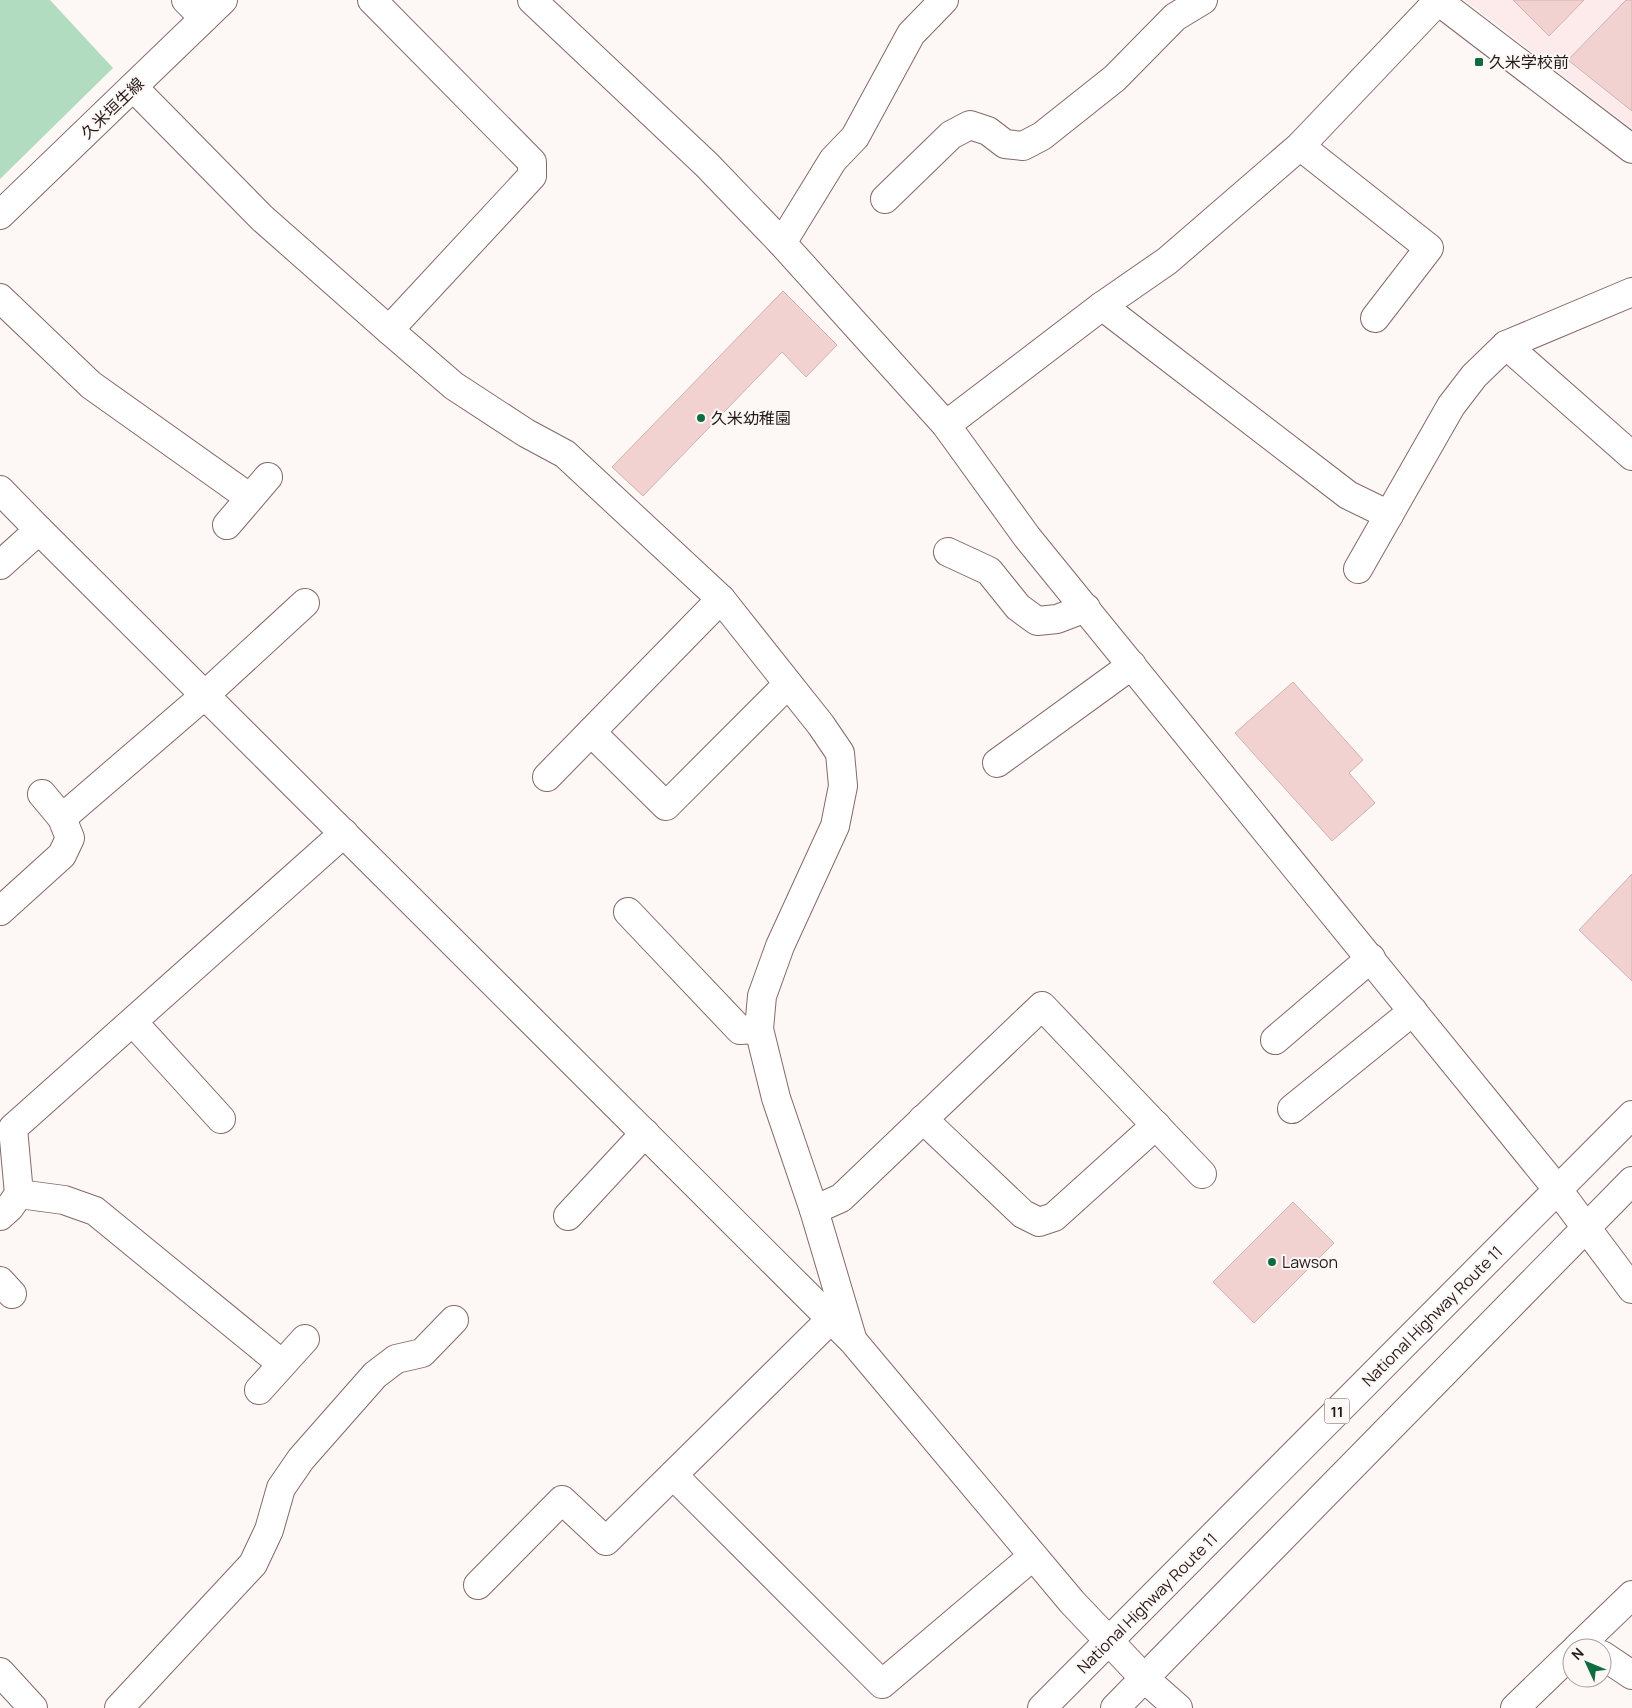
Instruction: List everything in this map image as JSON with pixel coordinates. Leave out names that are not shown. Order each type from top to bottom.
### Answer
[{"type":"main road","points":[[372,0],[532,162],[532,176],[389,330]]},
{"type":"main road","points":[[532,0],[707,165],[782,243],[946,425],[1027,537],[1558,1190],[1632,1289]]},
{"type":"main road","points":[[782,243],[832,160],[855,136],[911,34],[944,0]]},
{"type":"main road","points":[[885,199],[951,135],[970,125],[988,131],[1005,144],[1023,146],[1042,136],[1115,78],[1175,17],[1203,0]]},
{"type":"main road","points":[[946,425],[1102,306],[1167,261],[1300,146],[1438,1],[1632,149]]},
{"type":"main road","name":"久米垣生線","points":[[0,215],[133,87],[205,6]]},
{"type":"main road","points":[[133,87],[262,218],[389,330],[454,386],[526,433],[565,454],[721,599],[821,725],[840,753],[843,786],[836,826],[780,946],[762,996],[759,1029],[776,1098],[814,1210],[853,1341]]},
{"type":"main road","points":[[1300,146],[1429,248],[1375,318]]},
{"type":"main road","points":[[1358,569],[1451,406],[1474,376],[1506,345],[1632,292]]},
{"type":"main road","points":[[0,298],[91,385],[250,498]]},
{"type":"main road","points":[[1102,306],[1348,495],[1389,515]]},
{"type":"main road","points":[[1506,345],[1632,456]]},
{"type":"main road","points":[[227,525],[268,477]]},
{"type":"main road","points":[[0,490],[853,1341],[1072,1602],[1144,1678],[1178,1708]]},
{"type":"main road","points":[[0,565],[39,530]]},
{"type":"main road","points":[[948,552],[989,571],[1018,607],[1037,621],[1057,620],[1086,608]]},
{"type":"main road","points":[[547,777],[721,599]]},
{"type":"main road","points":[[62,818],[205,696],[305,604]]},
{"type":"main road","points":[[997,763],[1132,664]]},
{"type":"main road","points":[[591,732],[666,806],[788,684]]},
{"type":"main road","points":[[0,911],[62,855],[70,838],[62,818],[42,794]]},
{"type":"main road","points":[[0,1216],[10,1207],[19,1194],[13,1128],[344,833]]},
{"type":"main road","points":[[628,912],[740,1030],[759,1029]]},
{"type":"main road","points":[[1275,1040],[1371,958]]},
{"type":"main road","points":[[814,1210],[841,1198],[1042,1006],[1202,1174]]},
{"type":"main road","points":[[1292,1110],[1413,1011]]},
{"type":"main road","points":[[133,1022],[221,1118]]},
{"type":"main road","name":"National Highway Route 11","points":[[1042,1708],[1632,1115]]},
{"type":"main road","points":[[923,1120],[1023,1214],[1038,1222],[1054,1218],[1156,1124]]},
{"type":"main road","points":[[568,1216],[645,1133]]},
{"type":"main road","points":[[1115,1708],[1632,1181]]},
{"type":"main road","points":[[19,1194],[64,1200],[95,1211],[282,1364]]},
{"type":"main road","points":[[478,1585],[562,1500],[606,1541],[831,1319]]},
{"type":"main road","points":[[119,1708],[253,1564],[269,1530],[281,1488],[301,1459],[375,1375],[396,1359],[422,1353],[454,1320]]},
{"type":"main road","points":[[259,1390],[305,1340]]},
{"type":"main road","points":[[673,1475],[882,1684],[1033,1556]]},
{"type":"main road","points":[[1595,1638],[1632,1596]]},
{"type":"main road","points":[[1612,1664],[1632,1675]]},
{"type":"main road","points":[[1515,1708],[1562,1668]]},
{"type":"main road","points":[[0,1672],[33,1708]]},
{"type":"shaded area","points":[[1465,0],[1632,0],[1632,129]]},
{"type":"green space","points":[[0,0],[50,0],[113,68],[0,179]]},
{"type":"building","points":[[1513,0],[1584,0],[1549,36]]},
{"type":"building","points":[[1626,0],[1632,0],[1632,111],[1568,60]]},
{"type":"building","points":[[783,291],[837,345],[806,377],[782,352],[643,496],[612,467]]},
{"type":"building","points":[[1293,682],[1363,760],[1349,773],[1375,803],[1332,841],[1235,733]]},
{"type":"building","points":[[1632,874],[1632,981],[1579,930]]},
{"type":"building","points":[[1293,1202],[1334,1243],[1254,1323],[1213,1282]]},
{"type":"place","name":"久米学校前","points":[[1479,62]]},
{"type":"place","name":"久米幼稚園","points":[[701,418]]},
{"type":"place","name":"Lawson","points":[[1272,1262]]}]
